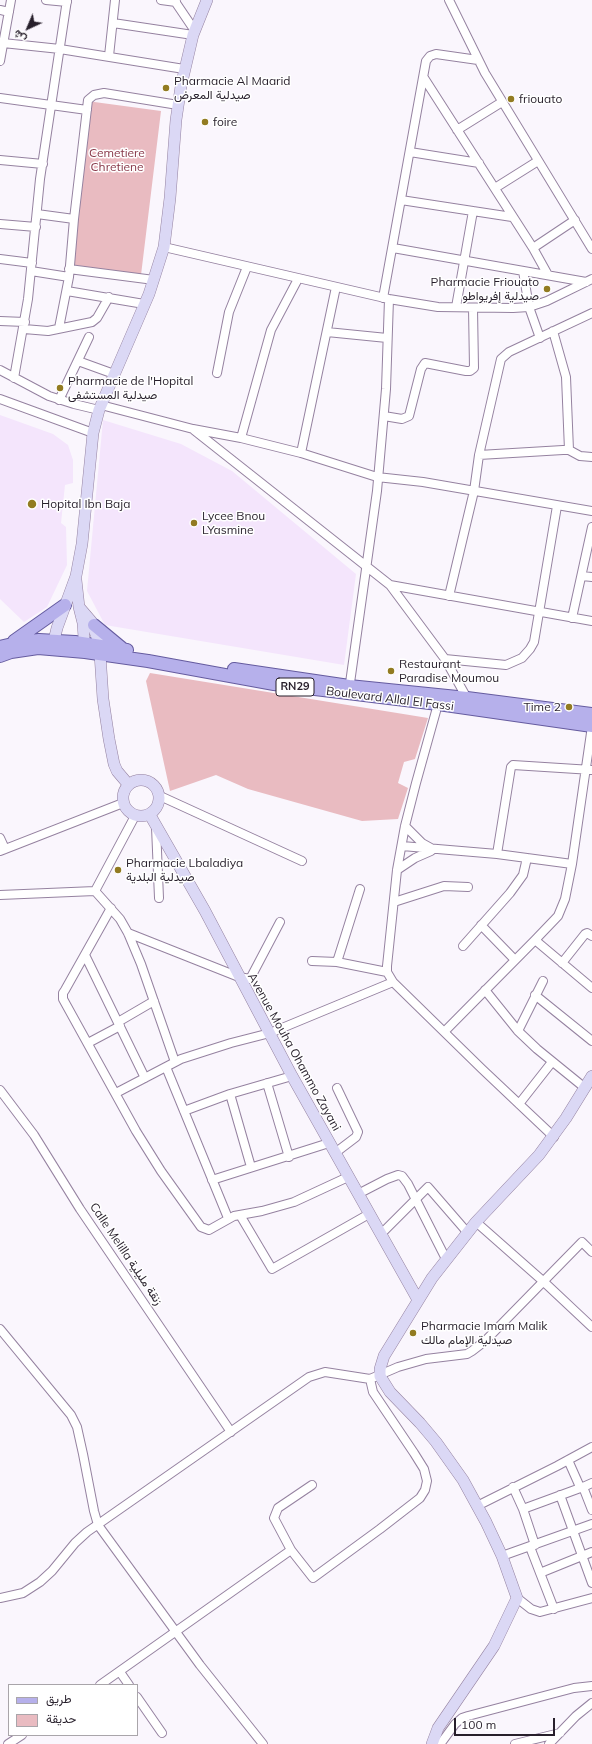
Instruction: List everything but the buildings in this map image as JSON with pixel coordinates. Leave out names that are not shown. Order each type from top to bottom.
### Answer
[{"type":"main road","points":[[5,645],[65,605]]},
{"type":"main road","points":[[94,625],[124,650]]},
{"type":"main road","name":"Boulevard Allal El Fassi","points":[[5,645],[30,640],[53,645],[99,650],[274,684],[467,698],[592,714]]},
{"type":"main road","name":"Boulevard Allal El Fassi","points":[[0,656],[11,652],[53,645]]},
{"type":"main road","name":"Boulevard Allal El Fassi","points":[[99,650],[124,650],[349,690],[592,726]]},
{"type":"street","points":[[0,61],[11,0]]},
{"type":"street","points":[[14,378],[24,326],[43,164],[67,1],[46,0]]},
{"type":"street","points":[[109,56],[115,0]]},
{"type":"street","points":[[161,0],[175,1],[194,33]]},
{"type":"street","points":[[53,645],[65,605],[76,576],[82,544],[93,433],[100,407],[154,280],[164,247],[174,159],[178,105],[184,69],[194,33],[207,0]]},
{"type":"street","points":[[449,0],[478,60],[502,102],[592,249]]},
{"type":"street","points":[[0,10],[9,12]]},
{"type":"street","points":[[113,23],[194,33]]},
{"type":"street","points":[[3,43],[109,56],[184,69]]},
{"type":"street","points":[[349,690],[367,567],[384,416],[387,338],[386,299],[401,200],[426,61],[433,55],[478,60]]},
{"type":"street","points":[[424,78],[533,248],[548,275]]},
{"type":"street","points":[[59,328],[67,291],[88,100],[98,93],[178,105]]},
{"type":"street","points":[[0,98],[87,110]]},
{"type":"street","points":[[457,130],[502,102]]},
{"type":"street","points":[[410,152],[479,163]]},
{"type":"street","points":[[0,160],[43,164]]},
{"type":"street","points":[[495,188],[538,161]]},
{"type":"street","points":[[401,200],[512,217]]},
{"type":"street","points":[[456,307],[473,211]]},
{"type":"street","points":[[37,214],[74,218]]},
{"type":"street","points":[[533,248],[575,220]]},
{"type":"street","points":[[0,224],[36,227]]},
{"type":"street","points":[[164,247],[386,299],[425,306],[473,308],[529,307],[548,301],[589,280]]},
{"type":"street","points":[[393,248],[523,271],[589,280]]},
{"type":"street","points":[[0,259],[32,263]]},
{"type":"street","points":[[217,373],[229,312],[247,267]]},
{"type":"street","points":[[523,271],[529,307],[540,338]]},
{"type":"street","points":[[31,272],[69,273],[154,280]]},
{"type":"street","points":[[241,438],[271,330],[298,279]]},
{"type":"street","points":[[301,453],[336,287]]},
{"type":"street","points":[[67,291],[144,304]]},
{"type":"street","points":[[0,321],[44,331],[94,321],[110,298]]},
{"type":"street","points":[[384,416],[402,419],[409,416],[421,369],[425,364],[466,371],[474,368],[473,308]]},
{"type":"street","points":[[449,596],[474,491],[479,455],[501,359],[509,352],[592,313]]},
{"type":"street","points":[[553,331],[566,377],[569,450]]},
{"type":"street","points":[[327,332],[387,338]]},
{"type":"street","points":[[59,400],[89,337]]},
{"type":"street","points":[[78,361],[114,374]]},
{"type":"street","points":[[0,370],[59,400],[100,407],[193,429],[241,438],[301,453],[377,477],[423,482],[592,512]]},
{"type":"street","points":[[0,398],[93,433]]},
{"type":"street","points":[[193,429],[390,585],[445,659],[473,709]]},
{"type":"street","points":[[479,455],[569,450],[580,456],[592,457]]},
{"type":"street","points":[[445,659],[506,665],[522,658],[530,649],[534,642],[557,506]]},
{"type":"street","points":[[572,618],[592,527]]},
{"type":"street","points":[[76,576],[85,648]]},
{"type":"street","points":[[582,576],[592,577]]},
{"type":"street","points":[[390,585],[592,621]]},
{"type":"street","points":[[79,607],[94,625],[99,650],[104,714],[114,764],[128,784]]},
{"type":"street","points":[[438,704],[405,826],[397,870],[387,972],[393,982],[554,1137]]},
{"type":"street","points":[[445,1031],[558,916],[565,899],[589,770],[592,726]]},
{"type":"street","points":[[497,854],[511,767],[589,770]]},
{"type":"street","points":[[140,779],[146,780],[156,786],[160,796],[158,807],[150,815],[135,816],[129,812],[123,803],[123,793],[128,784],[140,779]]},
{"type":"street","points":[[160,796],[302,861]]},
{"type":"street","points":[[0,838],[1,851],[123,803]]},
{"type":"street","name":"Avenue Mouha Ohammo Zayani","points":[[150,815],[205,911],[239,978],[329,1143],[418,1300]]},
{"type":"street","points":[[95,891],[135,816]]},
{"type":"street","points":[[156,826],[159,898]]},
{"type":"street","points":[[405,826],[422,843],[435,850]]},
{"type":"street","points":[[402,846],[435,850],[497,854],[572,864]]},
{"type":"street","points":[[397,870],[415,858],[435,850]]},
{"type":"street","points":[[463,946],[510,893],[523,875],[527,858]]},
{"type":"street","points":[[394,902],[444,886],[468,887]]},
{"type":"street","points":[[337,962],[360,889]]},
{"type":"street","points":[[0,895],[95,891],[120,919],[128,933],[141,964],[175,1062]]},
{"type":"street","points":[[111,908],[62,996],[136,1131],[161,1171],[201,1227],[209,1230],[228,1218],[262,1211],[294,1202],[348,1176]]},
{"type":"street","points":[[128,933],[239,978],[250,979],[280,922]]},
{"type":"street","points":[[481,925],[515,960]]},
{"type":"street","points":[[562,963],[585,934],[587,933],[592,936]]},
{"type":"street","points":[[535,940],[592,988]]},
{"type":"street","points":[[84,955],[145,1078]]},
{"type":"street","points":[[312,961],[337,962],[387,972]]},
{"type":"street","points":[[518,1030],[543,981]]},
{"type":"street","points":[[116,1093],[175,1062],[225,1045],[270,1033],[393,982]]},
{"type":"street","points":[[485,990],[518,1030],[552,1062],[585,1088]]},
{"type":"street","points":[[535,995],[592,1041]]},
{"type":"street","points":[[88,1043],[154,1001]]},
{"type":"street","points":[[519,1104],[552,1062]]},
{"type":"street","points":[[166,1067],[228,1218]]},
{"type":"street","points":[[184,1111],[267,1082],[292,1076]]},
{"type":"street","points":[[312,1485],[278,1508],[274,1515],[274,1520],[291,1550],[313,1578],[420,1498],[428,1481],[424,1469],[373,1392],[375,1378],[384,1356],[418,1300],[446,1259],[476,1222],[540,1155],[554,1137],[592,1076]]},
{"type":"street","points":[[267,1082],[289,1157]]},
{"type":"street","points":[[335,1153],[356,1136],[358,1132],[337,1088]]},
{"type":"street","name":"Calle Melilla زنقة مليلية","points":[[0,1090],[34,1135],[80,1209],[231,1432]]},
{"type":"street","points":[[230,1094],[251,1167]]},
{"type":"street","points":[[212,1180],[251,1167],[289,1157],[329,1143]]},
{"type":"street","points":[[358,1194],[398,1174],[405,1178],[446,1259]]},
{"type":"street","points":[[381,1234],[426,1187],[429,1187],[467,1232]]},
{"type":"street","points":[[240,1215],[272,1268],[369,1214]]},
{"type":"street","points":[[476,1222],[592,1327]]},
{"type":"street","points":[[0,1598],[23,1593],[40,1582],[52,1571],[75,1543],[98,1525],[309,1377],[318,1374],[332,1373],[375,1378],[398,1367],[426,1359],[467,1354],[486,1341],[582,1242],[592,1252]]},
{"type":"street","points":[[0,1329],[71,1415],[76,1427],[83,1454],[98,1525],[200,1665],[263,1744]]},
{"type":"street","points":[[375,1378],[420,1423],[436,1442],[463,1480],[502,1556],[517,1598],[536,1611],[540,1612],[592,1598]]},
{"type":"street","points":[[477,1506],[592,1447]]},
{"type":"street","points":[[568,1460],[592,1510]]},
{"type":"street","points":[[523,1509],[592,1483]]},
{"type":"street","points":[[513,1487],[523,1509],[540,1573],[554,1609]]},
{"type":"street","points":[[560,1495],[592,1583]]},
{"type":"street","points":[[502,1556],[592,1524]]},
{"type":"street","points":[[102,1684],[291,1550]]},
{"type":"street","points":[[540,1573],[592,1552]]},
{"type":"street","points":[[437,1742],[438,1728],[486,1659],[517,1598]]},
{"type":"street","points":[[120,1672],[128,1684]]},
{"type":"street","points":[[437,1742],[462,1718],[574,1688],[592,1686]]},
{"type":"street","points":[[138,1698],[162,1733]]},
{"type":"street","points":[[549,1744],[576,1716],[592,1703]]},
{"type":"street","points":[[514,1744],[560,1733]]},
{"type":"street","points":[[8,1744],[20,1736]]},
{"type":"shaded area","name":"Hopital Ibn Baja","points":[[0,415],[53,434],[68,445],[73,460],[73,483],[65,485],[61,523],[66,527],[67,565],[47,607],[24,622],[0,599]]},
{"type":"shaded area","name":"Lycee Bnou LYasmine","points":[[103,420],[181,444],[232,471],[356,574],[344,665],[105,625],[87,591]]},
{"type":"green space","name":"Cemetiere Chretiene","points":[[87,101],[161,111],[141,275],[67,267]]},
{"type":"green space","points":[[150,673],[428,718],[415,759],[404,762],[398,783],[408,788],[398,819],[362,821],[248,789],[216,775],[170,791],[146,681]]},
{"type":"place","name":"Pharmacie Al Maarid صيدلية المعرض","points":[[166,88]]},
{"type":"place","name":"friouato","points":[[511,99]]},
{"type":"place","name":"foire","points":[[205,122]]},
{"type":"place","name":"Pharmacie Friouato صيدلية إفريواطو","points":[[547,289]]},
{"type":"place","name":"Pharmacie de l'Hopital صيدلية المستشفى","points":[[60,388]]},
{"type":"place","name":"Hopital Ibn Baja","points":[[32,504]]},
{"type":"place","name":"Lycee Bnou LYasmine","points":[[194,523]]},
{"type":"place","name":"Restaurant Paradise Moumou","points":[[391,671]]},
{"type":"place","name":"Time 2","points":[[569,707]]},
{"type":"place","name":"Pharmacie Lbaladiya صيدلية البلدية","points":[[118,870]]},
{"type":"place","name":"Pharmacie Imam Malik صيدلية الإمام مالك","points":[[413,1333]]}]
